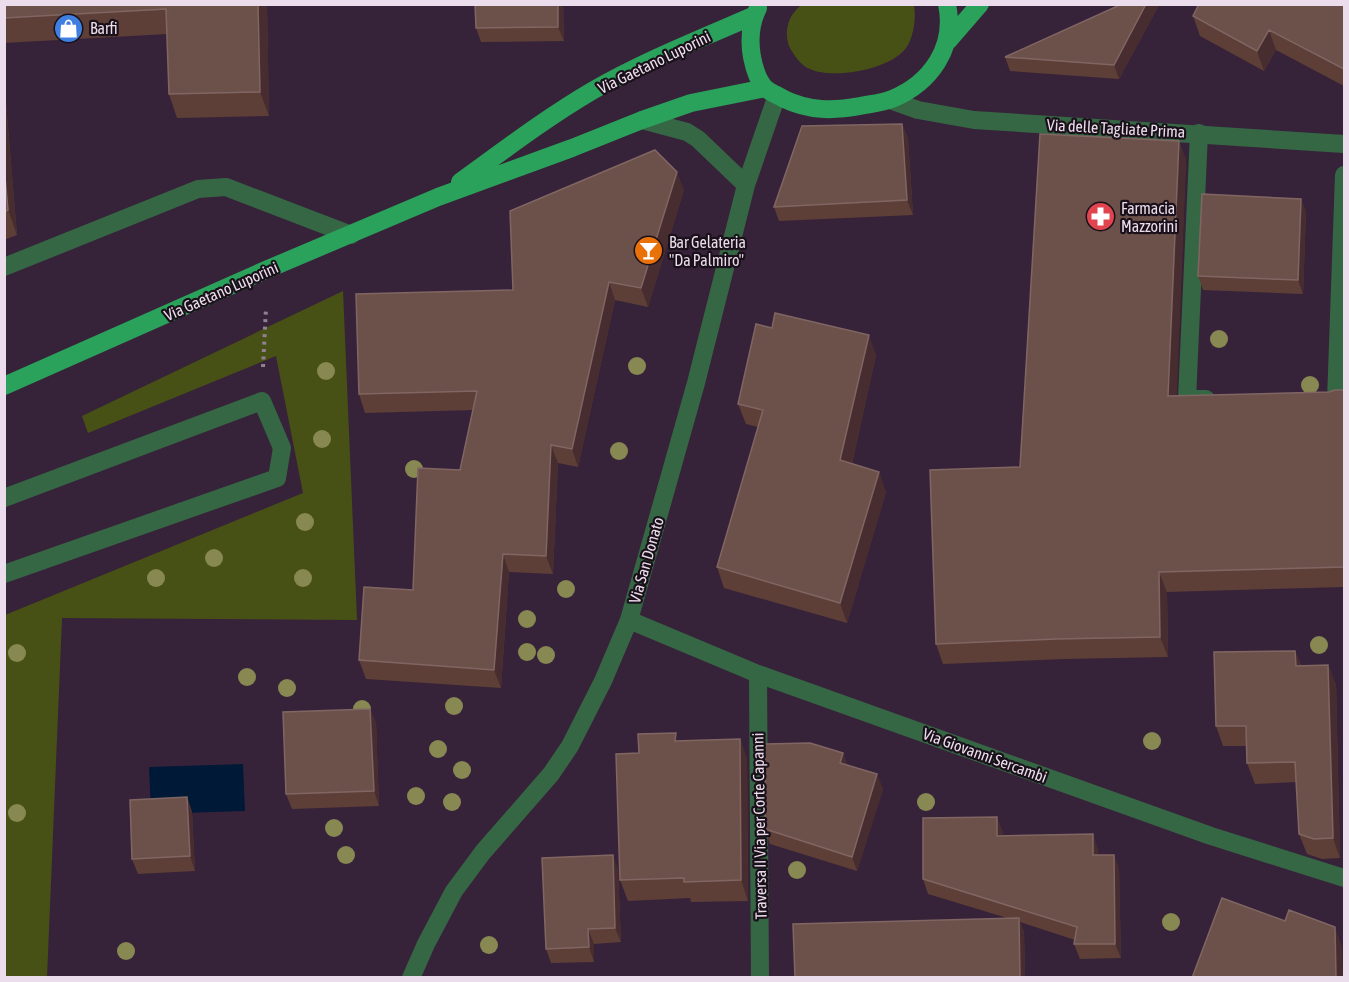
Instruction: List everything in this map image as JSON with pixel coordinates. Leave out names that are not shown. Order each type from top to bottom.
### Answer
[{"type":"main road","points":[[947,4],[950,15],[948,41]]},
{"type":"main road","points":[[771,91],[806,108],[819,110],[845,109],[890,100],[903,93],[935,66],[948,41],[980,4]]},
{"type":"main road","name":"Via Gaetano Luporini","points":[[757,10],[751,27],[751,48],[757,75],[771,91]]},
{"type":"main road","name":"Via Gaetano Luporini","points":[[438,197],[594,90],[757,10]]},
{"type":"main road","name":"Via Gaetano Luporini","points":[[4,386],[268,269],[438,197],[642,120],[692,104],[771,91]]},
{"type":"street","name":"Via San Donato","points":[[411,978],[454,891],[483,852],[551,774],[570,746],[603,681],[629,620],[696,383],[771,91]]},
{"type":"street","name":"Via delle Tagliate Prima","points":[[890,100],[918,110],[974,120],[1344,144]]},
{"type":"street","points":[[642,120],[687,132],[699,139],[746,185]]},
{"type":"street","points":[[1199,133],[1187,399],[1221,399]]},
{"type":"street","points":[[1301,400],[1336,401],[1344,175]]},
{"type":"street","points":[[4,267],[198,189],[226,187],[351,235]]},
{"type":"street","points":[[4,498],[262,401],[282,448],[277,478],[4,574]]},
{"type":"street","name":"Via Giovanni Sercambi","points":[[629,620],[758,674],[1211,836],[1344,878]]},
{"type":"street","name":"Traversa II Via per Corte Capanni","points":[[758,674],[760,978]]},
{"type":"path","points":[[262,401],[268,269]]},
{"type":"green space","points":[[801,5],[914,5],[914,25],[908,45],[891,60],[878,66],[848,73],[821,72],[803,65],[789,46],[787,32],[789,22]]},
{"type":"green space","points":[[343,291],[357,620],[62,618],[47,977],[5,977],[5,615],[303,493],[276,356],[88,433],[82,416]]},
{"type":"water","points":[[243,764],[245,811],[151,814],[149,767]]},
{"type":"building","points":[[4,4],[258,4],[260,92],[169,94],[166,9],[4,18]]},
{"type":"building","points":[[475,4],[558,4],[558,27],[476,28]]},
{"type":"building","points":[[1122,4],[1146,4],[1114,65],[1005,57]]},
{"type":"building","points":[[1199,4],[1344,4],[1344,69],[1269,30],[1257,51],[1193,16]]},
{"type":"building","points":[[902,124],[907,200],[774,207],[802,126]]},
{"type":"building","points":[[1040,134],[1179,141],[1168,396],[1344,390],[1344,567],[1159,572],[1160,637],[936,644],[930,470],[1020,467]]},
{"type":"building","points":[[655,150],[677,172],[641,288],[609,282],[572,449],[551,445],[546,556],[503,554],[494,670],[359,660],[364,587],[413,590],[418,468],[460,470],[477,391],[359,394],[356,294],[513,290],[510,211]]},
{"type":"building","points":[[4,166],[8,210],[4,212]]},
{"type":"building","points":[[1202,194],[1301,199],[1298,280],[1198,276]]},
{"type":"building","points":[[775,313],[869,335],[840,460],[879,472],[840,603],[717,567],[763,410],[738,404],[756,324],[772,328]]},
{"type":"building","points":[[1295,651],[1296,666],[1328,665],[1333,838],[1314,839],[1299,834],[1295,762],[1247,763],[1246,726],[1216,726],[1214,652]]},
{"type":"building","points":[[370,709],[374,791],[286,794],[283,712]]},
{"type":"building","points":[[676,733],[675,741],[740,739],[741,880],[684,882],[684,878],[620,880],[616,754],[639,753],[638,734]]},
{"type":"building","points":[[810,743],[843,753],[840,763],[877,774],[852,857],[765,829],[765,744]]},
{"type":"building","points":[[187,797],[190,856],[132,859],[130,800]]},
{"type":"building","points":[[997,817],[997,836],[1093,834],[1093,855],[1114,855],[1115,944],[1074,944],[1077,927],[923,879],[923,818]]},
{"type":"building","points":[[613,855],[615,928],[588,929],[589,947],[546,949],[542,858]]},
{"type":"building","points":[[1222,898],[1285,921],[1289,910],[1335,927],[1336,978],[1192,978]]},
{"type":"building","points":[[1019,918],[1020,978],[795,978],[793,924]]},
{"type":"place","name":"Barfi","points":[[69,28]]},
{"type":"place","name":"Farmacia Mazzorini","points":[[1100,217]]},
{"type":"place","name":"Bar Gelateria \"Da Palmiro\"","points":[[648,251]]}]
